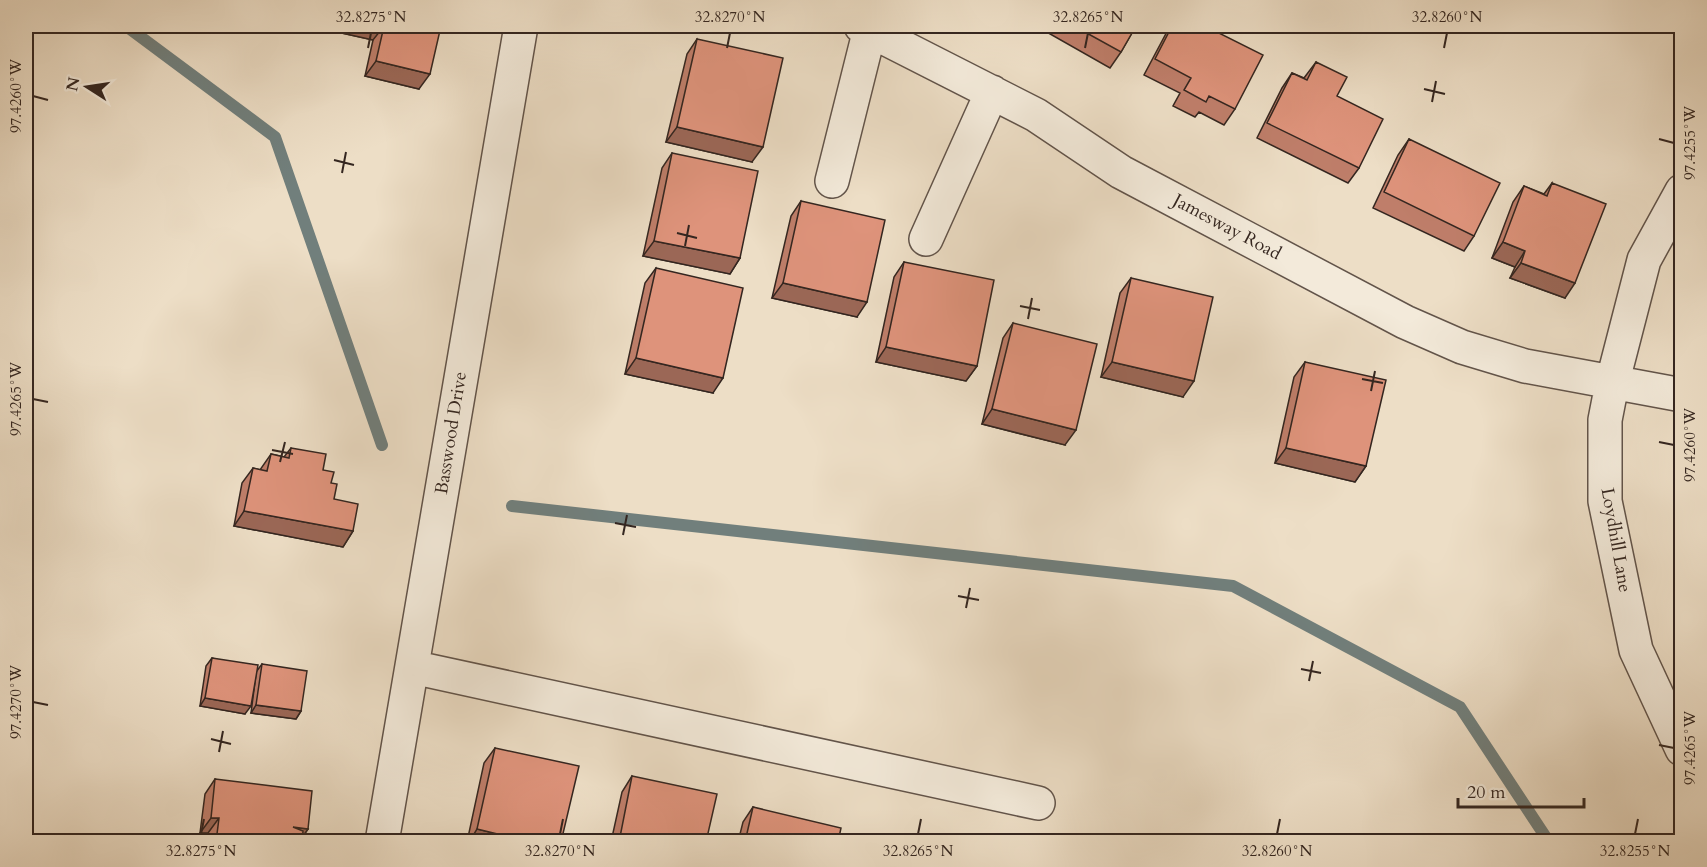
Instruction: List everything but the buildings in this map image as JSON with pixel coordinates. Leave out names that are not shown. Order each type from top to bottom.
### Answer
[{"type":"street","name":"Basswood Drive","points":[[382,842],[521,26]]},
{"type":"street","points":[[832,182],[865,27]]},
{"type":"street","name":"Jamesway Road","points":[[865,27],[1036,115],[1121,172],[1405,322],[1462,347],[1525,366],[1612,384],[1682,395]]},
{"type":"street","points":[[926,238],[992,92]]},
{"type":"street","name":"Loydhill Lane","points":[[1682,191],[1644,260],[1605,420],[1605,501],[1636,650],[1682,749]]},
{"type":"street","points":[[412,667],[1038,803]]},
{"type":"waterway","points":[[126,26],[275,137],[382,445]]},
{"type":"waterway","points":[[512,506],[1233,586],[1460,707],[1549,842]]}]
